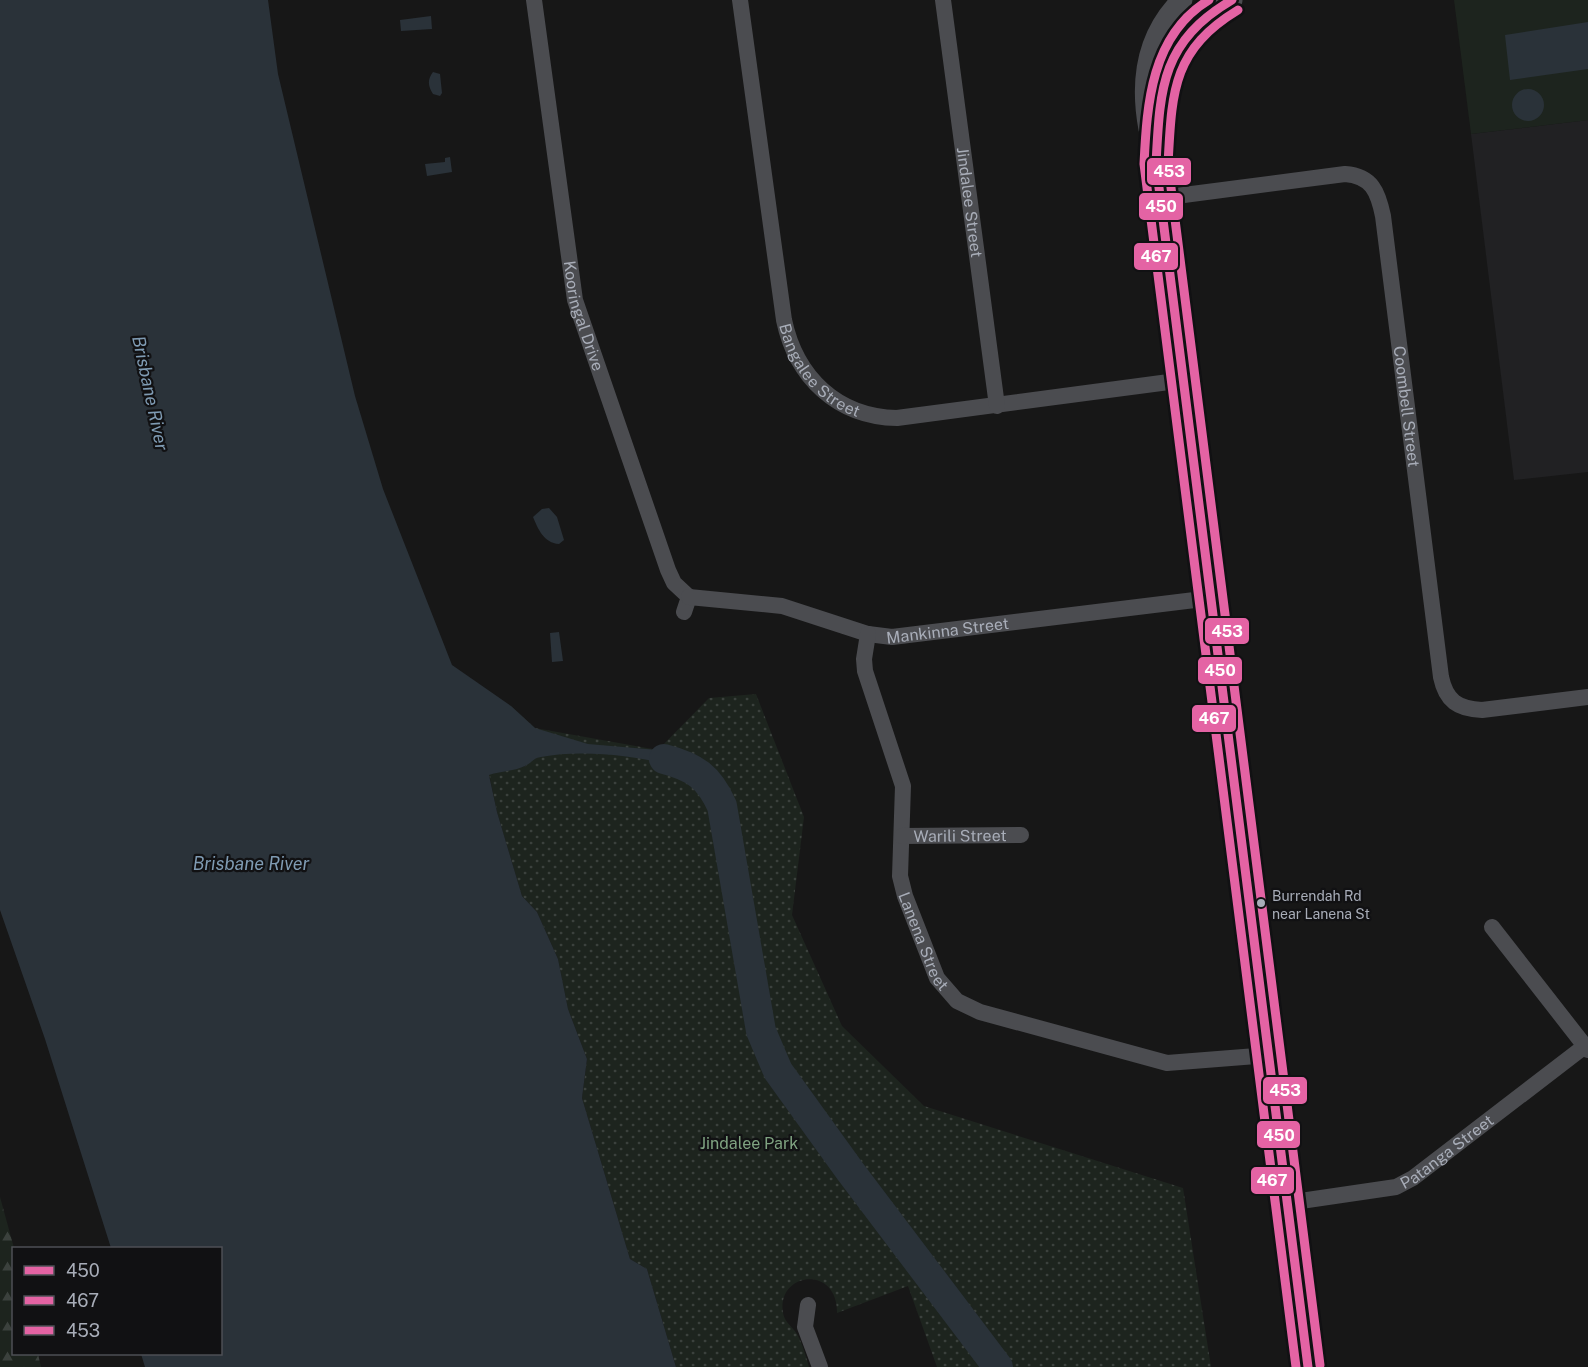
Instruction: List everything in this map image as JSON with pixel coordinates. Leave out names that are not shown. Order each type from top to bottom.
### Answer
[{"type":"street","name":"Kooringal Drive","points":[[534,0],[578,314],[669,570],[687,604]]},
{"type":"street","name":"Bangalee Street","points":[[740,0],[784,320],[799,364],[830,398],[873,416],[909,417],[1184,380]]},
{"type":"street","name":"Jindalee Street","points":[[943,0],[998,406]]},
{"type":"street","points":[[1232,0],[1190,4],[1172,11],[1153,42],[1145,75],[1146,112],[1161,198],[1308,1367]]},
{"type":"street","name":"Coombell Street","points":[[1161,198],[1345,174],[1361,177],[1373,186],[1380,198],[1383,216],[1445,694],[1455,704],[1467,709],[1482,710],[1588,697]]},
{"type":"street","name":"Mankinna Street","points":[[687,604],[782,606],[868,634],[904,636],[1211,598]]},
{"type":"street","name":"Lanena Street","points":[[868,634],[864,659],[865,671],[903,786],[901,885],[930,964],[946,991],[966,1008],[1167,1063],[1269,1055]]},
{"type":"street","name":"Warili Street","points":[[902,836],[1021,835]]},
{"type":"street","points":[[1492,927],[1586,1048]]},
{"type":"street","name":"Patanga Street","points":[[1287,1203],[1396,1187],[1413,1178],[1586,1048]]},
{"type":"street","points":[[808,1305],[805,1327],[820,1367]]},
{"type":"shaded area","points":[[1588,120],[1588,472],[1514,480],[1471,134]]},
{"type":"green space","points":[[1454,0],[1588,0],[1588,120],[1471,134]]},
{"type":"green space","name":"Jindalee Park","points":[[756,694],[804,817],[792,915],[842,1026],[924,1106],[1183,1188],[1211,1367],[937,1367],[908,1286],[837,1313],[835,1297],[828,1287],[819,1281],[808,1279],[797,1282],[789,1289],[783,1299],[783,1313],[800,1340],[809,1367],[676,1367],[647,1269],[630,1259],[582,1098],[587,1059],[568,1009],[558,959],[537,912],[522,896],[497,812],[489,774],[526,766],[511,706],[535,728],[658,750],[709,698]]},
{"type":"green space","points":[[0,1197],[14,1247],[12,1355],[38,1355],[41,1367],[0,1367]]},
{"type":"water","name":"Brisbane River","points":[[0,0],[268,0],[278,74],[355,396],[383,489],[452,665],[511,706],[535,728],[588,744],[658,750],[679,758],[701,774],[663,763],[622,756],[560,754],[534,759],[521,768],[489,775],[497,812],[522,896],[537,912],[558,959],[568,1009],[587,1059],[582,1098],[630,1259],[647,1269],[676,1367],[145,1367],[141,1355],[222,1355],[222,1247],[111,1247],[45,1039],[0,910]]},
{"type":"water","points":[[431,16],[432,29],[401,31],[400,20]]},
{"type":"water","points":[[1588,22],[1588,69],[1510,80],[1505,35]]},
{"type":"water","points":[[433,72],[440,74],[442,93],[440,96],[433,94],[429,86]]},
{"type":"water","points":[[1528,89],[1539,94],[1544,105],[1539,116],[1528,121],[1517,116],[1512,105],[1517,94]]},
{"type":"water","points":[[450,157],[452,172],[427,176],[425,164],[445,162],[445,158]]},
{"type":"water","points":[[549,508],[557,517],[564,540],[559,544],[549,541],[539,531],[533,517],[542,509]]},
{"type":"water","points":[[559,632],[563,661],[552,662],[550,633]]},
{"type":"waterway","points":[[664,759],[700,775],[712,788],[722,806],[761,1031],[778,1071],[850,1171],[998,1367]]},
{"type":"transit line","name":"467","points":[[1209,0],[1190,15],[1175,32],[1164,51],[1151,95],[1144,164],[1296,1367]]},
{"type":"transit line","name":"450","points":[[1232,0],[1209,16],[1191,33],[1178,50],[1169,69],[1163,90],[1156,164],[1308,1367]]},
{"type":"transit line","name":"453","points":[[1238,10],[1216,25],[1188,57],[1180,75],[1171,115],[1168,164],[1320,1365]]},
{"type":"place","name":"Burrendah Rd near Lanena St","points":[[1261,903]]}]
